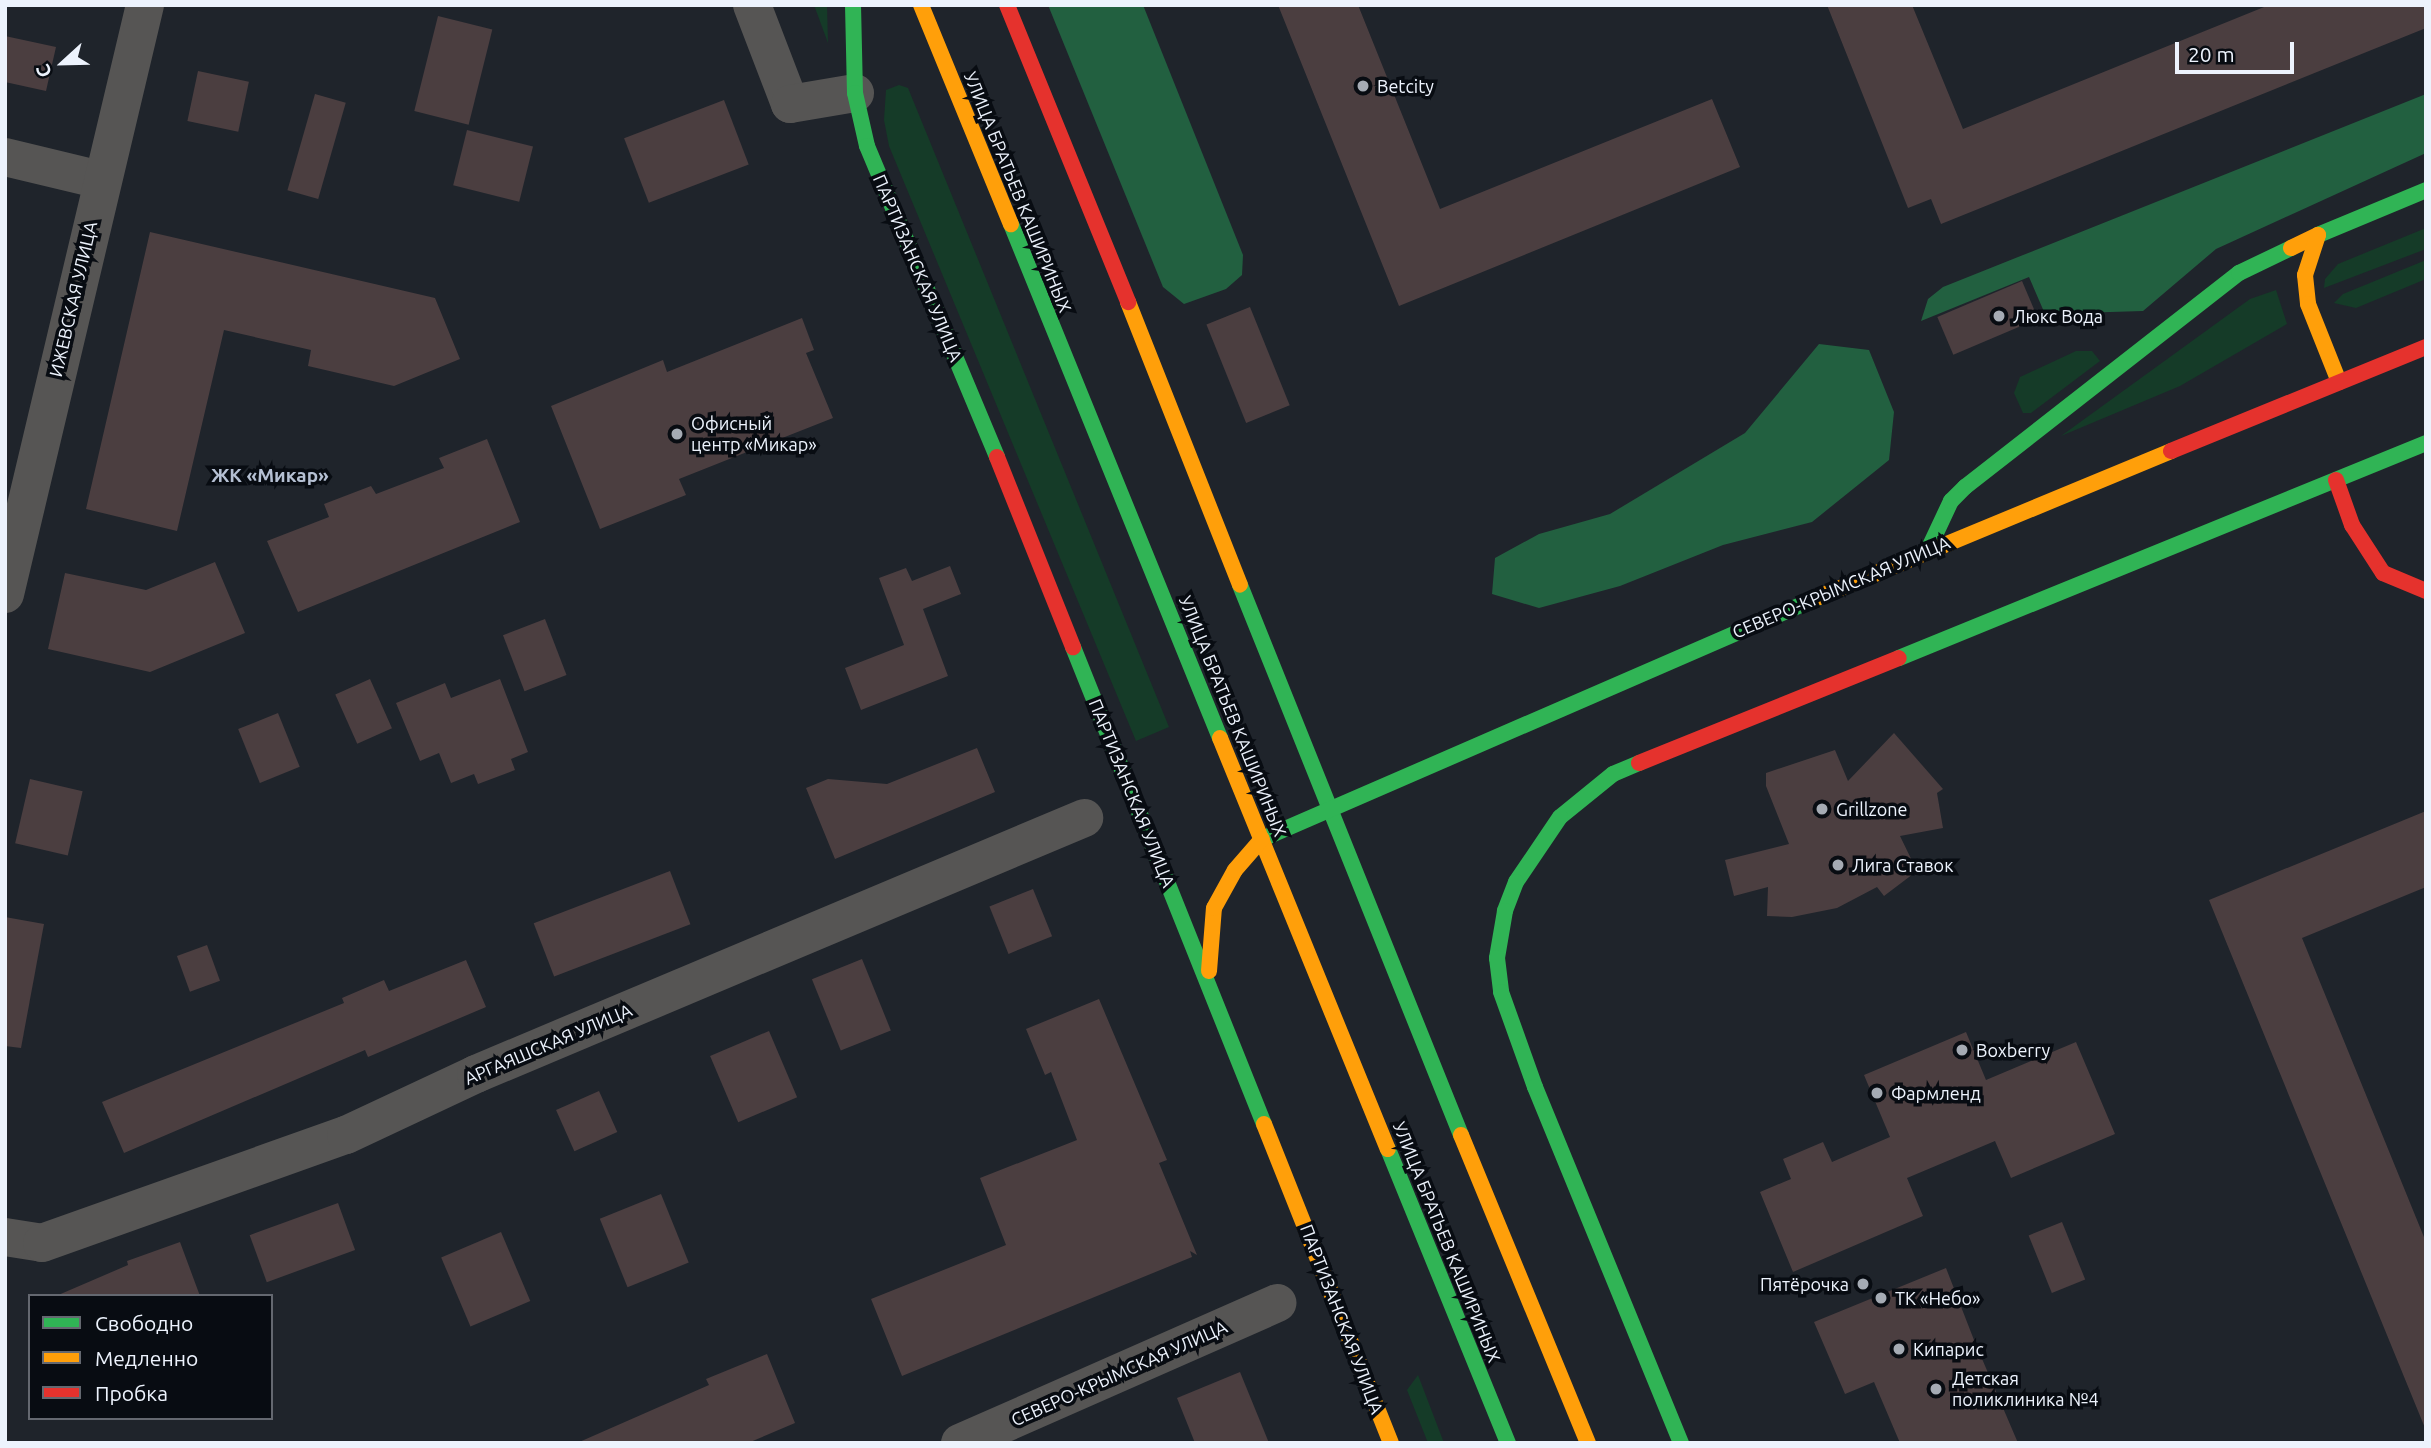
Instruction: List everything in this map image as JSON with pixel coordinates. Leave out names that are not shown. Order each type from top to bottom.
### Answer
[{"type":"main road","name":"ПАРТИЗАНСКАЯ УЛИЦА","points":[[853,5],[855,93],[867,146],[1209,983],[1391,1443]]},
{"type":"main road","name":"УЛИЦА БРАТЬЕВ КАШИРИНЫХ","points":[[921,5],[1508,1443]]},
{"type":"main road","points":[[1007,5],[1329,808],[1588,1443]]},
{"type":"main road","points":[[1928,550],[1951,501],[1965,487],[2239,273],[2318,234],[2426,190]]},
{"type":"main road","points":[[2318,234],[2305,275],[2308,304],[2339,382]]},
{"type":"main road","name":"СЕВЕРО-КРЫМСКАЯ УЛИЦА","points":[[1262,839],[1928,550],[2426,347]]},
{"type":"main road","points":[[1681,1443],[1510,1024],[1497,958],[1505,911],[1516,882],[1560,817],[1613,774],[2426,443]]},
{"type":"main road","points":[[2336,480],[2353,526],[2383,573],[2426,591]]},
{"type":"main road","points":[[1209,983],[1207,947],[1214,908],[1235,870],[1262,839]]},
{"type":"street","name":"ИЖЕВСКАЯ УЛИЦА","points":[[5,594],[101,180],[145,5]]},
{"type":"street","points":[[752,5],[790,104],[855,93]]},
{"type":"street","points":[[5,157],[101,180]]},
{"type":"street","name":"АРГАЯШСКАЯ УЛИЦА","points":[[5,1237],[41,1243],[346,1135],[488,1069],[1084,818]]},
{"type":"street","name":"СЕВЕРО-КРЫМСКАЯ УЛИЦА","points":[[960,1443],[1278,1303]]},
{"type":"green space","points":[[814,5],[827,5],[828,43]]},
{"type":"green space","points":[[1048,5],[1143,5],[1243,255],[1242,275],[1226,289],[1184,304],[1163,287]]},
{"type":"green space","points":[[899,85],[908,88],[1169,727],[1136,741],[889,146],[884,120],[886,90]]},
{"type":"green space","points":[[2426,94],[2426,153],[2216,249],[2143,311],[2045,314],[2029,277],[1921,321],[1928,299],[1943,287]]},
{"type":"green space","points":[[2426,228],[2426,249],[2324,288],[2325,279],[2338,264]]},
{"type":"green space","points":[[2426,260],[2426,279],[2356,308],[2334,303],[2343,294]]},
{"type":"green space","points":[[2276,290],[2287,324],[2180,386],[2061,436],[2250,299]]},
{"type":"green space","points":[[1819,344],[1869,350],[1894,412],[1889,460],[1812,522],[1723,545],[1620,586],[1539,608],[1492,594],[1495,558],[1539,534],[1610,514],[1745,433]]},
{"type":"green space","points":[[2076,351],[2092,351],[2100,361],[2031,413],[2023,413],[2014,393],[2020,377]]},
{"type":"green space","points":[[1418,1375],[1444,1443],[1428,1443],[1407,1390]]},
{"type":"building","points":[[1278,5],[1358,5],[1440,209],[1712,99],[1740,167],[1399,306]]},
{"type":"building","points":[[1827,5],[1912,5],[1963,129],[2269,5],[2426,5],[2426,28],[1941,224],[1931,199],[1908,208]]},
{"type":"building","points":[[438,16],[492,30],[469,125],[414,111]]},
{"type":"building","points":[[5,36],[56,47],[46,91],[5,82]]},
{"type":"building","points":[[198,71],[249,82],[238,132],[187,121]]},
{"type":"building","points":[[315,94],[346,103],[318,199],[287,190]]},
{"type":"building","points":[[724,100],[749,164],[649,203],[624,138]]},
{"type":"building","points":[[467,130],[533,146],[519,202],[453,185]]},
{"type":"building","points":[[150,232],[435,298],[460,359],[394,386],[308,366],[311,350],[224,330],[177,531],[86,509]]},
{"type":"building","points":[[2022,281],[2038,319],[1953,355],[1937,317]]},
{"type":"building","points":[[1250,307],[1290,405],[1246,423],[1206,325]]},
{"type":"building","name":"Офисный центр «Микар»","points":[[802,318],[814,350],[806,353],[833,418],[679,479],[686,495],[600,529],[551,406],[663,360],[667,372]]},
{"type":"building","points":[[487,439],[520,522],[298,612],[267,541],[329,517],[324,504],[371,486],[376,494],[444,468],[439,458]]},
{"type":"building","points":[[215,562],[245,633],[150,672],[48,649],[65,573],[146,590]]},
{"type":"building","points":[[950,566],[961,594],[923,609],[948,676],[861,710],[845,668],[904,645],[879,578],[906,568],[912,581]]},
{"type":"building","points":[[545,619],[567,675],[524,691],[503,635]]},
{"type":"building","points":[[370,679],[392,728],[357,744],[335,694]]},
{"type":"building","points":[[500,679],[528,752],[511,759],[515,770],[478,784],[474,774],[451,783],[439,753],[420,761],[396,703],[445,683],[451,698]]},
{"type":"building","points":[[278,713],[300,767],[260,783],[238,729]]},
{"type":"building","points":[[1894,733],[1943,789],[1937,793],[1943,828],[1900,836],[1917,871],[1884,896],[1877,887],[1837,908],[1792,917],[1767,916],[1768,887],[1734,896],[1725,860],[1789,844],[1766,786],[1766,773],[1835,750],[1848,781]]},
{"type":"building","points":[[977,748],[995,792],[835,859],[806,788],[828,779],[887,784]]},
{"type":"building","points":[[30,779],[83,791],[68,855],[15,843]]},
{"type":"building","points":[[2426,811],[2426,887],[2302,938],[2426,1242],[2425,1428],[2209,900]]},
{"type":"building","points":[[670,871],[690,924],[554,977],[534,923]]},
{"type":"building","points":[[1033,889],[1052,936],[1009,954],[989,907]]},
{"type":"building","points":[[5,917],[44,924],[21,1048],[5,1046]]},
{"type":"building","points":[[207,945],[220,981],[190,992],[177,956]]},
{"type":"building","points":[[862,959],[891,1030],[841,1051],[812,979]]},
{"type":"building","points":[[466,960],[486,1007],[368,1057],[365,1050],[124,1153],[102,1102],[344,1003],[342,998],[384,980],[389,991]]},
{"type":"building","points":[[1099,999],[1167,1160],[1159,1163],[1197,1255],[1190,1251],[1192,1257],[902,1376],[871,1299],[1006,1245],[980,1178],[1077,1140],[1051,1072],[1045,1075],[1026,1029]]},
{"type":"building","points":[[769,1031],[797,1097],[738,1122],[710,1056]]},
{"type":"building","points":[[1966,1032],[1986,1080],[2076,1042],[2115,1134],[2011,1178],[1995,1141],[1907,1178],[1923,1216],[1793,1272],[1760,1192],[1791,1179],[1783,1159],[1823,1142],[1832,1162],[1890,1137],[1864,1075]]},
{"type":"building","points":[[599,1091],[617,1132],[574,1151],[556,1110]]},
{"type":"building","points":[[661,1194],[689,1263],[628,1287],[600,1219]]},
{"type":"building","points":[[338,1203],[355,1250],[267,1282],[250,1235]]},
{"type":"building","points":[[2062,1222],[2085,1279],[2052,1293],[2029,1235]]},
{"type":"building","points":[[501,1232],[530,1301],[470,1326],[441,1257]]},
{"type":"building","points":[[180,1242],[199,1294],[61,1294],[128,1265],[127,1261]]},
{"type":"building","points":[[1946,1268],[2018,1443],[1900,1443],[1874,1382],[1845,1394],[1814,1322]]},
{"type":"building","points":[[767,1354],[795,1423],[748,1443],[577,1443],[709,1385],[706,1379]]},
{"type":"building","points":[[1240,1372],[1269,1443],[1195,1443],[1177,1398]]},
{"type":"traffic: fast","points":[[853,5],[855,93],[867,146],[997,457]]},
{"type":"traffic: fast","points":[[2318,235],[2426,190]]},
{"type":"traffic: fast","points":[[1011,224],[1220,738]]},
{"type":"traffic: fast","points":[[1928,550],[1951,501],[1965,487],[2239,273],[2291,248]]},
{"type":"traffic: fast","points":[[1899,658],[2426,443]]},
{"type":"traffic: fast","points":[[1240,585],[1461,1135]]},
{"type":"traffic: fast","points":[[1262,839],[1819,597]]},
{"type":"traffic: fast","points":[[1073,647],[1264,1124]]},
{"type":"traffic: fast","points":[[1639,763],[1613,774],[1560,817],[1516,882],[1505,911],[1497,958],[1501,992],[1535,1087],[1681,1443]]},
{"type":"traffic: fast","points":[[1388,1149],[1508,1443]]},
{"type":"traffic: slow","points":[[921,5],[1011,224]]},
{"type":"traffic: slow","points":[[2291,248],[2318,235],[2305,275],[2308,304],[2339,382]]},
{"type":"traffic: slow","points":[[1128,302],[1240,585]]},
{"type":"traffic: slow","points":[[1819,597],[2171,451]]},
{"type":"traffic: slow","points":[[1220,738],[1388,1149]]},
{"type":"traffic: slow","points":[[1209,971],[1214,908],[1235,870],[1262,839]]},
{"type":"traffic: slow","points":[[1264,1124],[1391,1443]]},
{"type":"traffic: slow","points":[[1461,1135],[1588,1443]]},
{"type":"traffic: jam","points":[[1007,5],[1128,302]]},
{"type":"traffic: jam","points":[[2171,451],[2426,347]]},
{"type":"traffic: jam","points":[[997,457],[1073,647]]},
{"type":"traffic: jam","points":[[2336,480],[2352,525],[2383,573],[2426,591]]},
{"type":"traffic: jam","points":[[1639,763],[1899,658]]},
{"type":"place","name":"Betcity","points":[[1363,86]]},
{"type":"place","name":"Люкс Вода","points":[[1999,316]]},
{"type":"place","name":"Офисный центр «Микар»","points":[[677,434]]},
{"type":"place","name":"Grillzone","points":[[1822,809]]},
{"type":"place","name":"Лига Ставок","points":[[1838,865]]},
{"type":"place","name":"Boxberry","points":[[1962,1050]]},
{"type":"place","name":"Фармленд","points":[[1877,1093]]},
{"type":"place","name":"Пятёрочка","points":[[1863,1284]]},
{"type":"place","name":"ТК «Небо»","points":[[1881,1298]]},
{"type":"place","name":"Кипарис","points":[[1899,1349]]},
{"type":"place","name":"Детская поликлиника №4","points":[[1936,1389]]},
{"type":"district","name":"ЖК «Микар»","points":[[270,476]]}]
